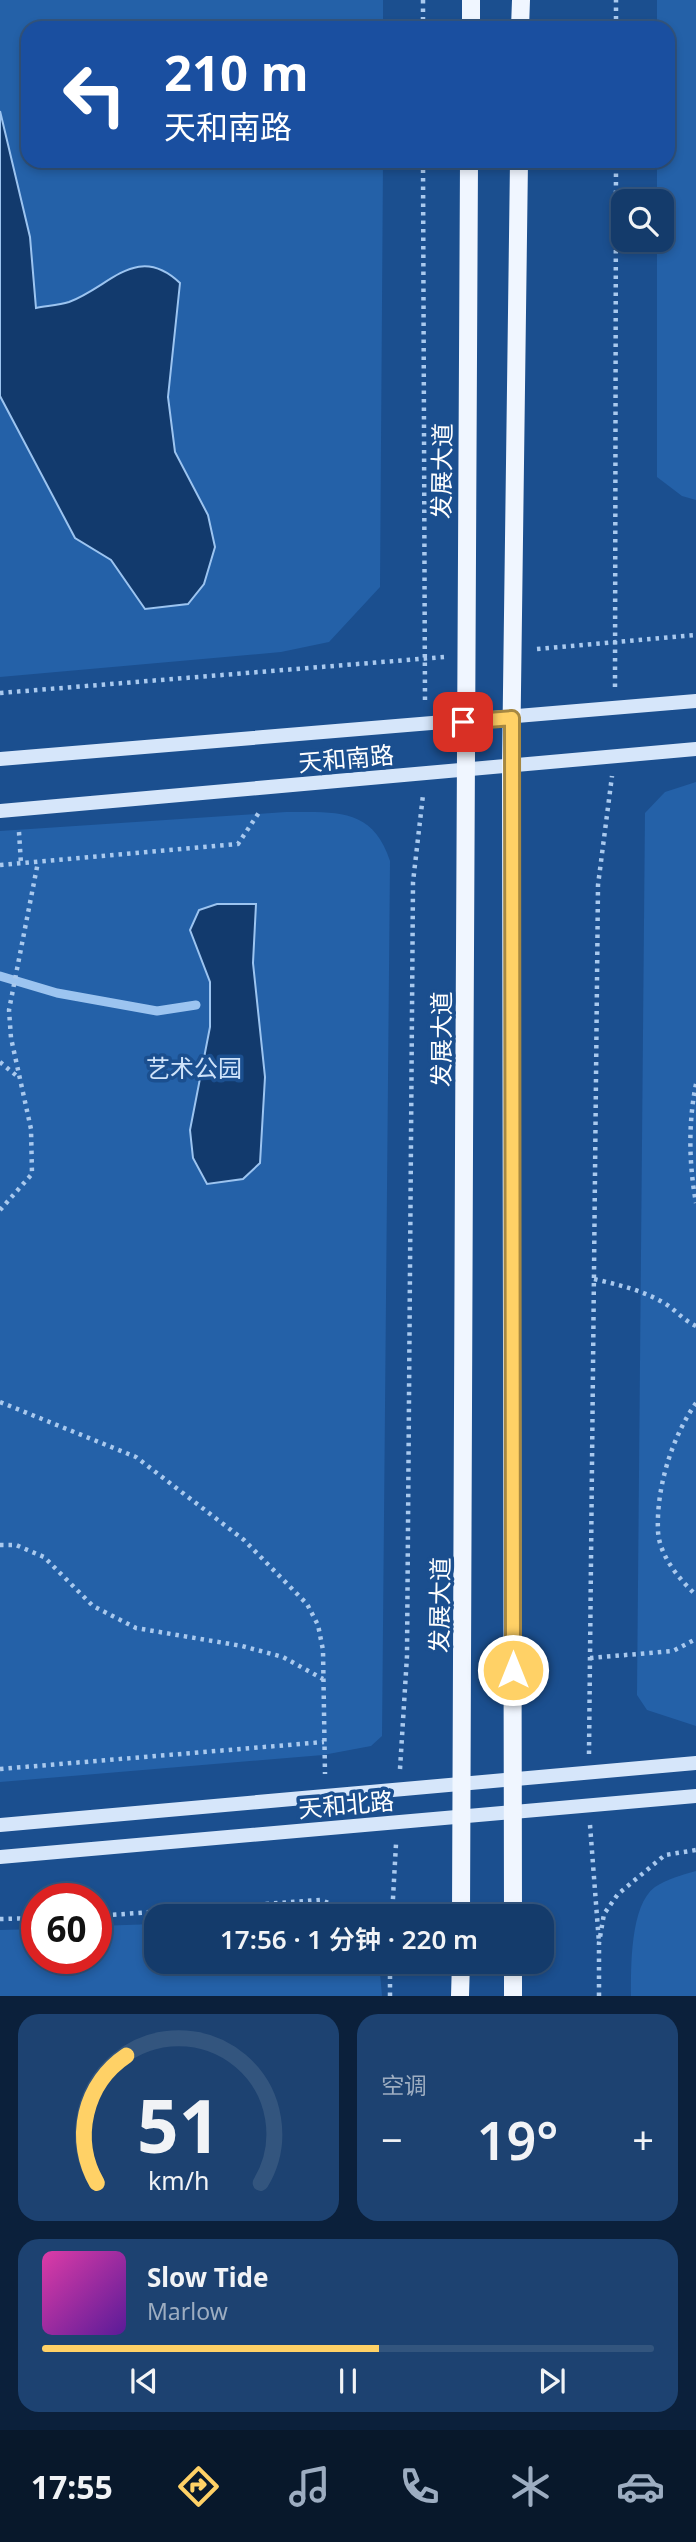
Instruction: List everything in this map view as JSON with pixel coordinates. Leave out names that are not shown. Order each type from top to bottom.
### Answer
[{"type":"main road","points":[[471,0],[471,21]]},
{"type":"main road","points":[[520,21],[521,0]]},
{"type":"main road","name":"发展大道","points":[[461,1904],[466,1323],[463,722],[469,168]]},
{"type":"main road","points":[[513,1904],[511,766],[519,168]]},
{"type":"main road","points":[[460,1996],[461,1974]]},
{"type":"main road","points":[[513,1974],[513,1996]]},
{"type":"street","name":"天和南路","points":[[0,760],[696,701]]},
{"type":"street","name":"天和南路","points":[[0,811],[696,749]]},
{"type":"street","name":"天和北路","points":[[0,1825],[696,1763]]},
{"type":"street","name":"天和北路","points":[[0,1857],[696,1796]]},
{"type":"path","points":[[423,0],[423,21]]},
{"type":"path","points":[[615,0],[615,21]]},
{"type":"path","points":[[424,168],[425,725]]},
{"type":"path","points":[[615,168],[615,708]]},
{"type":"path","points":[[513,651],[696,635]]},
{"type":"path","points":[[0,693],[464,656]]},
{"type":"path","points":[[589,1773],[598,885],[615,756]]},
{"type":"path","points":[[399,1789],[407,1656],[413,882],[425,773]]},
{"type":"path","points":[[0,865],[238,844],[275,787]]},
{"type":"path","points":[[18,810],[21,863]]},
{"type":"path","points":[[0,1210],[32,1174],[31,1129],[11,1038],[11,1000],[38,862]]},
{"type":"path","points":[[0,1062],[18,1077]]},
{"type":"path","points":[[696,1084],[690,1130],[691,1175],[696,1203]]},
{"type":"path","points":[[594,1279],[632,1288],[667,1304],[680,1318],[696,1326]]},
{"type":"path","points":[[0,1402],[136,1457],[244,1540],[307,1604],[317,1625],[324,1650],[325,1796]]},
{"type":"path","points":[[696,1402],[677,1435],[667,1465],[657,1532],[664,1554],[696,1595]]},
{"type":"path","points":[[0,1545],[16,1545],[44,1557],[93,1606],[136,1628],[242,1646],[283,1657],[324,1679]]},
{"type":"path","points":[[590,1658],[673,1651],[696,1639]]},
{"type":"path","points":[[0,1769],[324,1741]]},
{"type":"path","points":[[589,1805],[599,1943],[598,1996]]},
{"type":"path","points":[[394,1904],[398,1822]]},
{"type":"path","points":[[599,1943],[604,1914],[618,1894],[665,1855],[696,1850]]},
{"type":"path","points":[[264,1904],[320,1900],[332,1904]]},
{"type":"path","points":[[112,1915],[144,1913]]},
{"type":"path","points":[[0,1919],[21,1918]]},
{"type":"path","points":[[390,1974],[390,1996]]},
{"type":"green space","points":[[0,0],[383,0],[383,21],[21,21],[21,168],[383,168],[380,587],[329,642],[281,652],[0,677]]},
{"type":"green space","points":[[657,0],[696,0],[696,500],[682,496],[657,477],[657,252],[674,252],[674,189],[657,189],[657,168],[675,168],[675,21],[657,21]]},
{"type":"green space","points":[[696,782],[696,1726],[647,1710],[637,1695],[645,813],[665,792]]},
{"type":"green space","name":"艺术公园","points":[[286,812],[336,813],[363,822],[383,843],[390,861],[382,1736],[371,1746],[323,1755],[0,1782],[0,831]]},
{"type":"green space","points":[[696,1871],[696,1996],[631,1996],[636,1922],[647,1896],[664,1882]]},
{"type":"green space","points":[[144,1924],[144,1974],[380,1974],[382,1996],[0,1996],[0,1930],[21,1929],[21,1974],[112,1974],[112,1925]]},
{"type":"shaded area","points":[[0,111],[30,237],[36,308],[69,302],[137,267],[165,271],[180,283],[168,397],[175,452],[208,515],[215,547],[204,584],[188,604],[145,609],[111,560],[75,538],[0,396]]},
{"type":"shaded area","points":[[217,904],[256,904],[253,963],[265,1077],[260,1163],[243,1179],[207,1184],[193,1158],[190,1130],[210,1027],[210,982],[190,930],[199,910]]},
{"type":"waterway","points":[[0,976],[57,993],[157,1011],[196,1005]]},
{"type":"route","points":[[463,722],[512,718],[513,1670]]}]
